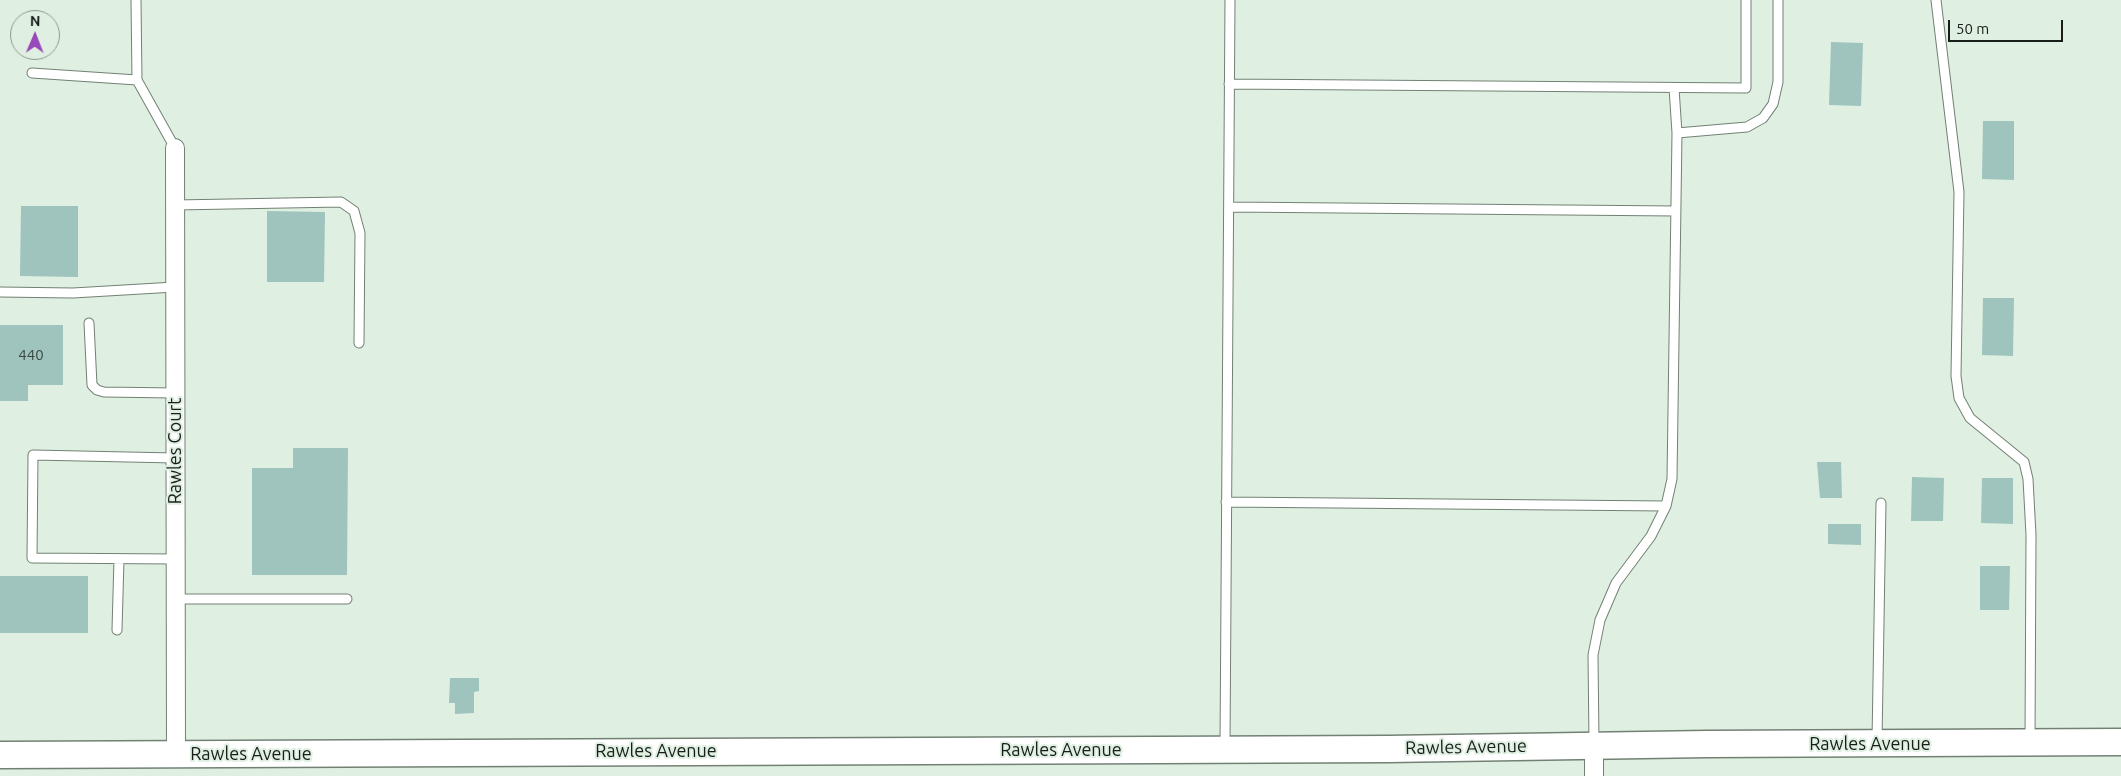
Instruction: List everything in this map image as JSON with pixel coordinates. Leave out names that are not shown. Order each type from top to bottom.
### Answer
[{"type":"street","name":"Rawles Court","points":[[175,148],[176,754]]},
{"type":"street","name":"Rawles Avenue","points":[[0,755],[1388,749],[1594,745],[2121,742]]},
{"type":"street","points":[[1594,745],[1594,776]]},
{"type":"lane","points":[[136,0],[138,80],[175,148]]},
{"type":"lane","points":[[1225,749],[1230,0]]},
{"type":"lane","points":[[1229,84],[1746,88],[1746,0]]},
{"type":"lane","points":[[1677,133],[1747,127],[1764,118],[1773,104],[1778,82],[1778,0]]},
{"type":"lane","points":[[1936,0],[1959,192],[1956,376],[1959,398],[1970,418],[2024,462],[2028,479],[2030,535],[2030,744]]},
{"type":"lane","points":[[32,74],[138,80]]},
{"type":"lane","points":[[1594,745],[1592,655],[1600,620],[1616,582],[1651,536],[1666,506],[1672,479],[1677,133],[1674,88]]},
{"type":"lane","points":[[175,205],[341,202],[354,211],[360,233],[359,342]]},
{"type":"lane","points":[[1229,208],[1676,212]]},
{"type":"lane","points":[[0,292],[73,293],[175,287]]},
{"type":"lane","points":[[89,323],[92,385],[96,390],[104,392],[176,393]]},
{"type":"lane","points":[[175,458],[33,455],[32,558],[175,559]]},
{"type":"lane","points":[[1226,502],[1666,506]]},
{"type":"lane","points":[[1877,744],[1881,503]]},
{"type":"lane","points":[[117,630],[119,560]]},
{"type":"lane","points":[[176,599],[347,599]]},
{"type":"building","points":[[1831,42],[1863,43],[1861,106],[1829,105]]},
{"type":"building","points":[[1983,121],[2014,121],[2014,180],[1982,179]]},
{"type":"building","points":[[21,206],[78,206],[78,277],[20,276]]},
{"type":"building","points":[[267,211],[325,212],[324,282],[267,282]]},
{"type":"building","points":[[1983,298],[2014,298],[2013,356],[1982,355]]},
{"type":"building","points":[[0,325],[63,325],[63,385],[28,385],[28,401],[0,401]]},
{"type":"building","points":[[293,448],[348,448],[347,575],[252,575],[252,468],[293,468]]},
{"type":"building","points":[[1817,462],[1841,462],[1842,498],[1820,498]]},
{"type":"building","points":[[1912,477],[1944,478],[1943,521],[1911,521]]},
{"type":"building","points":[[1982,478],[2013,478],[2013,524],[1981,523]]},
{"type":"building","points":[[1828,524],[1861,524],[1861,545],[1828,544]]},
{"type":"building","points":[[1980,566],[2010,566],[2009,610],[1980,610]]},
{"type":"building","points":[[0,576],[88,576],[88,633],[0,633]]},
{"type":"building","points":[[450,678],[479,678],[479,691],[474,692],[474,713],[455,714],[455,703],[449,703]]}]
